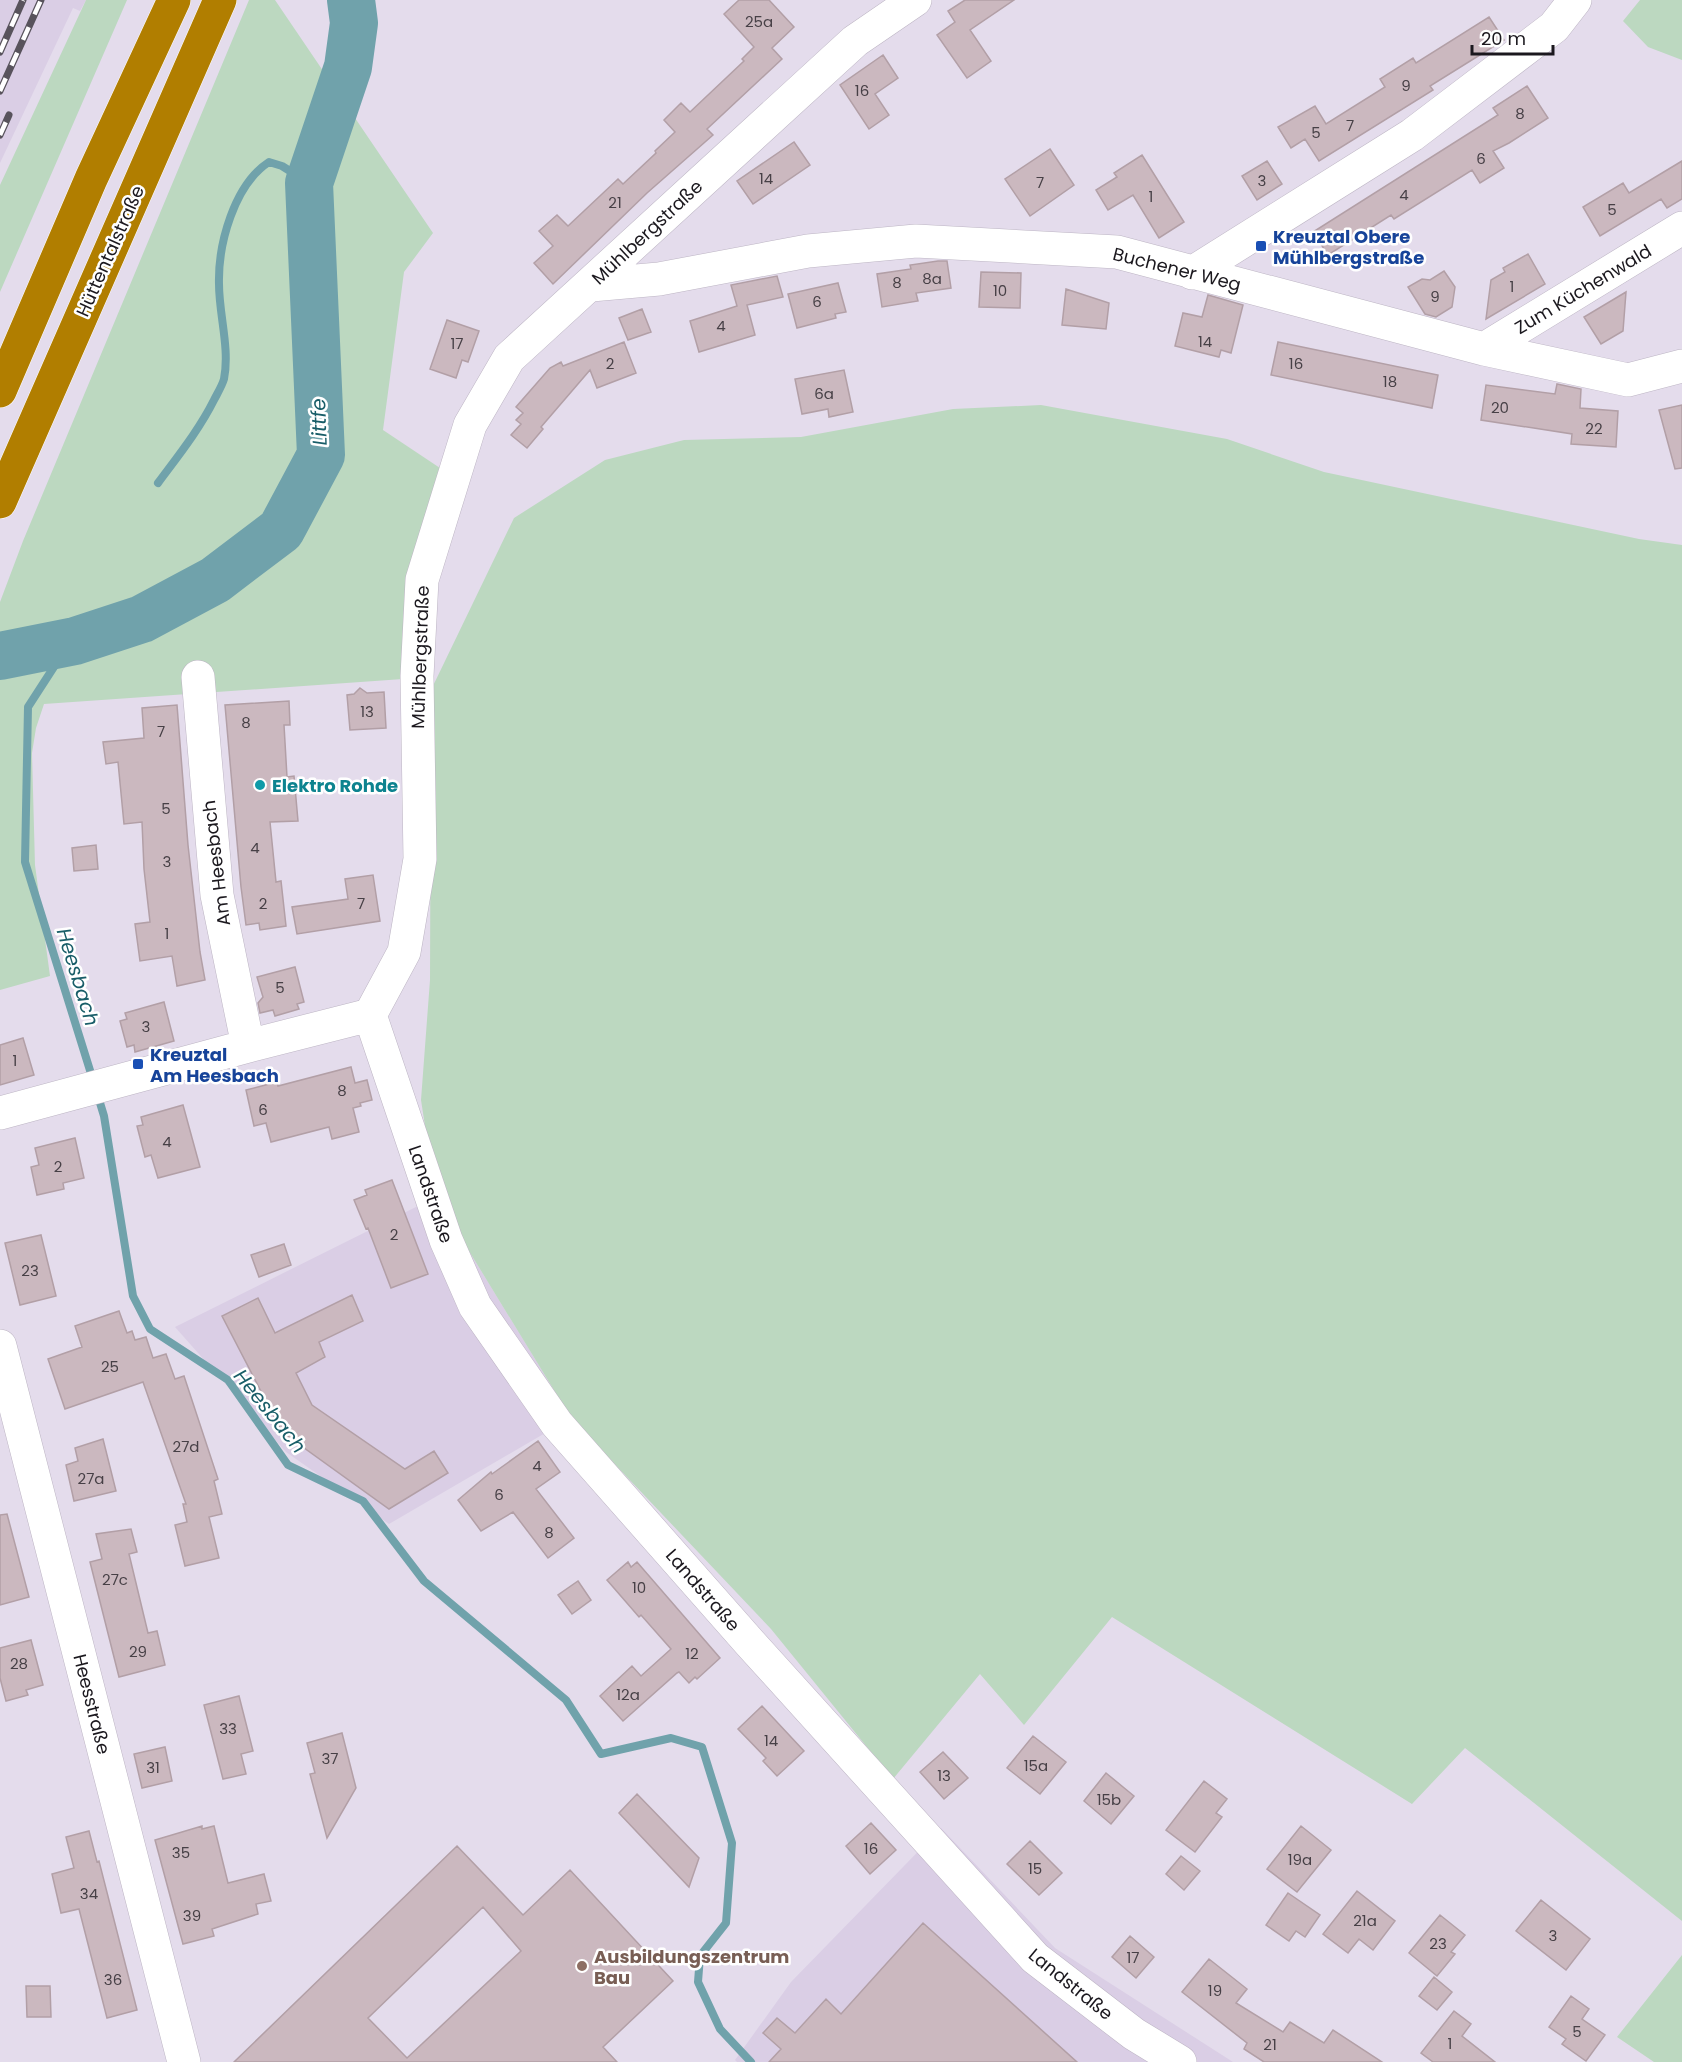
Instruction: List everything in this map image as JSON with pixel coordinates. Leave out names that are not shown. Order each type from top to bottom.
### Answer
[{"type":"highway","points":[[0,391],[91,179],[174,0]]},
{"type":"highway","name":"Hüttentalstraße","points":[[0,502],[220,0]]},
{"type":"street","name":"Mühlbergstraße","points":[[370,1016],[404,952],[420,859],[417,676],[422,580],[470,425],[509,358],[855,41],[915,0]]},
{"type":"street","points":[[1192,273],[1412,135],[1554,27],[1575,0]]},
{"type":"street","name":"Zum Küchenwald","points":[[1484,349],[1682,228]]},
{"type":"street","name":"Buchener Weg","points":[[591,285],[659,279],[808,251],[916,241],[1118,252],[1484,349],[1628,380],[1682,366]]},
{"type":"street","name":"Am Heesbach","points":[[198,677],[217,895],[248,1046]]},
{"type":"street","points":[[0,1113],[248,1046],[370,1016]]},
{"type":"street","name":"Landstraße","points":[[370,1016],[446,1239],[475,1306],[557,1424],[750,1643],[1035,1958],[1134,2034],[1180,2062]]},
{"type":"street","name":"Heesstraße","points":[[0,1346],[184,2062]]},
{"type":"shaded area","points":[[0,0],[86,0],[80,11],[73,8],[0,163]]},
{"type":"shaded area","points":[[436,1197],[571,1418],[389,1524],[286,1452],[175,1327]]},
{"type":"shaded area","points":[[941,1828],[1055,1948],[1233,2062],[737,2062],[735,2060],[791,1982]]},
{"type":"green space","points":[[86,0],[127,0],[0,292],[0,185]]},
{"type":"green space","points":[[249,0],[275,0],[433,233],[404,272],[383,430],[443,470],[403,679],[44,704],[36,728],[32,753],[35,865],[50,976],[0,990],[0,602],[23,541]]},
{"type":"green space","points":[[1640,0],[1682,0],[1682,60],[1648,47],[1623,21]]},
{"type":"green space","points":[[1041,405],[1227,439],[1324,472],[1639,539],[1682,545],[1682,1921],[1465,1748],[1412,1804],[1112,1617],[1024,1725],[980,1674],[893,1779],[771,1629],[571,1418],[436,1197],[421,1100],[430,980],[431,690],[514,518],[605,460],[684,440],[801,437],[953,409]]},
{"type":"green space","points":[[1682,1955],[1682,2062],[1654,2062],[1617,2037]]},
{"type":"building","points":[[739,0],[769,0],[794,27],[772,48],[782,59],[707,129],[713,135],[647,193],[553,284],[534,263],[553,246],[539,231],[557,215],[568,226],[618,179],[623,184],[675,132],[664,120],[681,103],[690,112],[744,61],[742,59],[754,47],[724,14]]},
{"type":"building","points":[[965,0],[1014,0],[970,30],[991,61],[967,78],[937,35],[955,22],[948,11]]},
{"type":"building","points":[[1489,17],[1504,40],[1430,86],[1433,90],[1319,161],[1305,139],[1291,148],[1278,127],[1315,106],[1326,124],[1385,87],[1380,79],[1413,58],[1416,63]]},
{"type":"building","points":[[883,55],[898,78],[875,94],[889,115],[869,129],[840,85]]},
{"type":"building","points":[[1527,86],[1548,118],[1493,151],[1504,168],[1480,183],[1472,170],[1394,219],[1391,215],[1328,255],[1313,232],[1498,115],[1493,108]]},
{"type":"building","points":[[794,142],[810,165],[753,204],[737,181]]},
{"type":"building","points":[[1050,149],[1074,185],[1030,216],[1005,179]]},
{"type":"building","points":[[1142,155],[1184,222],[1159,238],[1133,195],[1108,210],[1096,190],[1117,177],[1114,173]]},
{"type":"building","points":[[1267,161],[1282,184],[1257,200],[1242,176]]},
{"type":"building","points":[[1682,161],[1682,199],[1667,208],[1661,199],[1600,236],[1583,207],[1623,183],[1629,193]]},
{"type":"building","points":[[1528,254],[1545,284],[1486,319],[1491,280],[1505,272],[1503,268]]},
{"type":"building","points":[[947,261],[951,288],[916,293],[918,301],[882,307],[877,274],[911,269],[910,265]]},
{"type":"building","points":[[1444,271],[1455,287],[1452,307],[1436,317],[1425,314],[1408,287],[1422,279],[1430,280]]},
{"type":"building","points":[[981,272],[1021,273],[1020,308],[979,307]]},
{"type":"building","points":[[777,276],[783,297],[747,305],[755,335],[699,352],[690,321],[737,306],[731,285]]},
{"type":"building","points":[[838,283],[846,312],[835,314],[836,318],[797,328],[788,294]]},
{"type":"building","points":[[1066,289],[1109,303],[1106,329],[1062,325]]},
{"type":"building","points":[[1626,292],[1623,331],[1601,344],[1584,317]]},
{"type":"building","points":[[1208,295],[1243,305],[1231,353],[1221,350],[1219,357],[1175,346],[1183,313],[1202,317]]},
{"type":"building","points":[[642,309],[651,332],[628,340],[619,318]]},
{"type":"building","points":[[447,320],[479,331],[468,362],[462,360],[456,378],[430,369]]},
{"type":"building","points":[[624,342],[636,373],[597,388],[590,370],[541,427],[543,429],[527,448],[511,435],[521,424],[516,420],[523,413],[516,407],[550,368],[561,362],[563,366]]},
{"type":"building","points":[[1278,342],[1438,375],[1432,408],[1271,375]]},
{"type":"building","points":[[844,370],[853,412],[829,417],[828,409],[802,414],[795,379]]},
{"type":"building","points":[[1557,384],[1581,389],[1580,408],[1618,411],[1616,447],[1571,444],[1572,434],[1481,420],[1486,385],[1555,394]]},
{"type":"building","points":[[1682,405],[1682,468],[1675,469],[1659,410]]},
{"type":"building","points":[[360,688],[367,693],[384,692],[386,728],[350,730],[347,695],[354,694]]},
{"type":"building","points":[[289,701],[290,725],[284,725],[287,777],[294,776],[298,821],[270,822],[276,882],[281,881],[286,926],[260,930],[259,923],[246,925],[225,705]]},
{"type":"building","points":[[177,705],[188,845],[205,980],[177,986],[172,956],[140,961],[135,924],[150,922],[142,822],[124,824],[118,762],[106,764],[103,742],[144,738],[142,708]]},
{"type":"building","points":[[96,845],[98,869],[74,871],[72,848]]},
{"type":"building","points":[[373,875],[380,921],[297,934],[292,907],[348,899],[345,879]]},
{"type":"building","points":[[295,967],[304,1002],[297,1004],[299,1009],[275,1016],[273,1010],[260,1013],[258,1003],[263,997],[257,977]]},
{"type":"building","points":[[164,1002],[174,1041],[135,1052],[134,1045],[127,1047],[120,1021],[127,1019],[125,1013]]},
{"type":"building","points":[[23,1038],[34,1075],[0,1085],[0,1045]]},
{"type":"building","points":[[351,1067],[355,1083],[367,1080],[372,1100],[360,1103],[361,1106],[353,1108],[359,1132],[332,1139],[329,1127],[271,1142],[266,1123],[254,1126],[246,1090],[277,1082],[278,1086]]},
{"type":"building","points":[[183,1105],[200,1167],[158,1178],[151,1155],[145,1157],[137,1126],[143,1125],[141,1117]]},
{"type":"building","points":[[75,1138],[84,1178],[63,1183],[64,1189],[37,1195],[31,1167],[39,1165],[35,1148]]},
{"type":"building","points":[[392,1180],[428,1274],[391,1288],[368,1228],[366,1229],[354,1200],[367,1195],[365,1190]]},
{"type":"building","points":[[41,1235],[56,1296],[20,1305],[5,1243]]},
{"type":"building","points":[[284,1244],[291,1265],[259,1277],[251,1255]]},
{"type":"building","points":[[352,1295],[363,1321],[319,1342],[325,1357],[296,1373],[312,1405],[405,1469],[434,1451],[448,1473],[389,1509],[282,1432],[222,1316],[258,1298],[275,1333]]},
{"type":"building","points":[[119,1311],[127,1333],[132,1331],[135,1340],[146,1337],[153,1358],[166,1354],[175,1379],[184,1376],[218,1479],[214,1481],[222,1514],[209,1517],[219,1558],[185,1566],[175,1525],[187,1522],[183,1504],[186,1504],[143,1382],[65,1409],[48,1359],[82,1347],[75,1326]]},
{"type":"building","points":[[103,1439],[116,1491],[74,1501],[66,1465],[78,1461],[75,1448]]},
{"type":"building","points":[[538,1441],[560,1472],[536,1489],[574,1538],[548,1558],[513,1512],[481,1531],[458,1500],[491,1472],[492,1474]]},
{"type":"building","points":[[7,1514],[29,1597],[0,1605],[0,1515]]},
{"type":"building","points":[[131,1529],[137,1552],[129,1554],[148,1633],[157,1631],[165,1665],[119,1677],[90,1562],[102,1559],[96,1534]]},
{"type":"building","points":[[628,1562],[631,1567],[637,1562],[720,1658],[697,1679],[695,1677],[689,1683],[679,1672],[677,1673],[623,1721],[600,1696],[632,1666],[641,1676],[671,1649],[607,1580]]},
{"type":"building","points":[[578,1581],[591,1600],[572,1614],[558,1595]]},
{"type":"building","points":[[31,1640],[43,1685],[26,1690],[28,1695],[6,1701],[0,1678],[0,1648]]},
{"type":"building","points":[[239,1696],[253,1751],[241,1754],[246,1774],[223,1779],[204,1705]]},
{"type":"building","points":[[762,1706],[804,1751],[777,1776],[763,1761],[766,1758],[738,1729]]},
{"type":"building","points":[[342,1733],[356,1788],[327,1838],[310,1774],[315,1773],[307,1743]]},
{"type":"building","points":[[1033,1736],[1066,1762],[1040,1794],[1007,1768]]},
{"type":"building","points":[[165,1747],[172,1781],[142,1788],[134,1754]]},
{"type":"building","points":[[943,1752],[968,1778],[944,1799],[920,1772]]},
{"type":"building","points":[[1106,1773],[1134,1796],[1111,1824],[1084,1801]]},
{"type":"building","points":[[1204,1781],[1227,1799],[1216,1813],[1222,1817],[1195,1852],[1166,1830]]},
{"type":"building","points":[[637,1794],[699,1858],[689,1887],[619,1813]]},
{"type":"building","points":[[871,1823],[896,1850],[870,1874],[846,1846]]},
{"type":"building","points":[[202,1826],[202,1829],[214,1826],[228,1883],[264,1874],[271,1901],[256,1904],[258,1914],[212,1929],[214,1936],[183,1944],[155,1840]]},
{"type":"building","points":[[1301,1826],[1331,1850],[1297,1892],[1267,1869]]},
{"type":"building","points":[[89,1831],[97,1862],[99,1861],[137,2010],[107,2018],[79,1909],[61,1913],[52,1874],[74,1868],[66,1837]]},
{"type":"building","points":[[1030,1841],[1062,1873],[1039,1895],[1007,1864]]},
{"type":"building","points":[[457,1846],[523,1915],[570,1870],[673,1981],[603,2047],[617,2062],[234,2062]],"holes":[[[483,1907],[521,1951],[407,2058],[368,2018]]]},
{"type":"building","points":[[1181,1856],[1200,1871],[1184,1890],[1166,1874]]},
{"type":"building","points":[[1357,1891],[1395,1921],[1373,1950],[1359,1939],[1348,1953],[1323,1934]]},
{"type":"building","points":[[1288,1893],[1320,1915],[1305,1937],[1296,1931],[1289,1941],[1266,1925]]},
{"type":"building","points":[[1541,1900],[1590,1939],[1566,1970],[1516,1931]]},
{"type":"building","points":[[1440,1915],[1465,1935],[1451,1952],[1455,1954],[1437,1976],[1409,1953]]},
{"type":"building","points":[[923,1923],[1077,2062],[769,2062],[781,2049],[763,2033],[777,2018],[795,2033],[826,1999],[841,2014]]},
{"type":"building","points":[[1130,1936],[1154,1957],[1136,1978],[1112,1957]]},
{"type":"building","points":[[1209,1959],[1247,1989],[1236,2003],[1283,2032],[1290,2022],[1324,2043],[1333,2030],[1382,2062],[1264,2062],[1244,2049],[1247,2043],[1182,1992]]},
{"type":"building","points":[[1434,1977],[1452,1992],[1437,2010],[1419,1996]]},
{"type":"building","points":[[26,1986],[50,1986],[51,2017],[27,2017]]},
{"type":"building","points":[[1571,1996],[1589,2009],[1582,2019],[1605,2035],[1586,2061],[1562,2044],[1566,2039],[1549,2027]]},
{"type":"building","points":[[1454,2011],[1471,2024],[1462,2036],[1495,2062],[1433,2062],[1421,2053]]},
{"type":"waterway","name":"Littfe","points":[[0,656],[75,641],[142,619],[215,580],[281,530],[321,455],[309,183],[348,67],[354,23],[351,0]]},
{"type":"waterway","points":[[158,483],[202,422],[224,379],[226,355],[219,296],[219,268],[225,234],[238,200],[246,185],[269,162],[282,166],[309,183]]},
{"type":"waterway","name":"Heesbach","points":[[75,641],[61,656],[28,707],[25,862],[93,1080]]},
{"type":"waterway","name":"Heesbach","points":[[97,1093],[104,1116],[133,1296],[150,1329],[228,1380],[288,1465],[363,1501],[424,1581],[566,1700],[601,1754],[671,1738],[702,1747],[732,1843],[726,1923],[700,1956],[698,1982],[720,2029],[751,2062]]},
{"type":"railway","points":[[0,52],[23,0]]},
{"type":"railway","points":[[0,91],[41,0]]},
{"type":"railway","points":[[0,135],[9,115]]},
{"type":"place","name":"Kreuztal Obere Mühlbergstraße","points":[[1261,246]]},
{"type":"place","name":"Elektro Rohde","points":[[260,785]]},
{"type":"place","name":"Kreuztal Am Heesbach","points":[[138,1064]]},
{"type":"place","name":"Ausbildungszentrum Bau","points":[[582,1966]]}]
